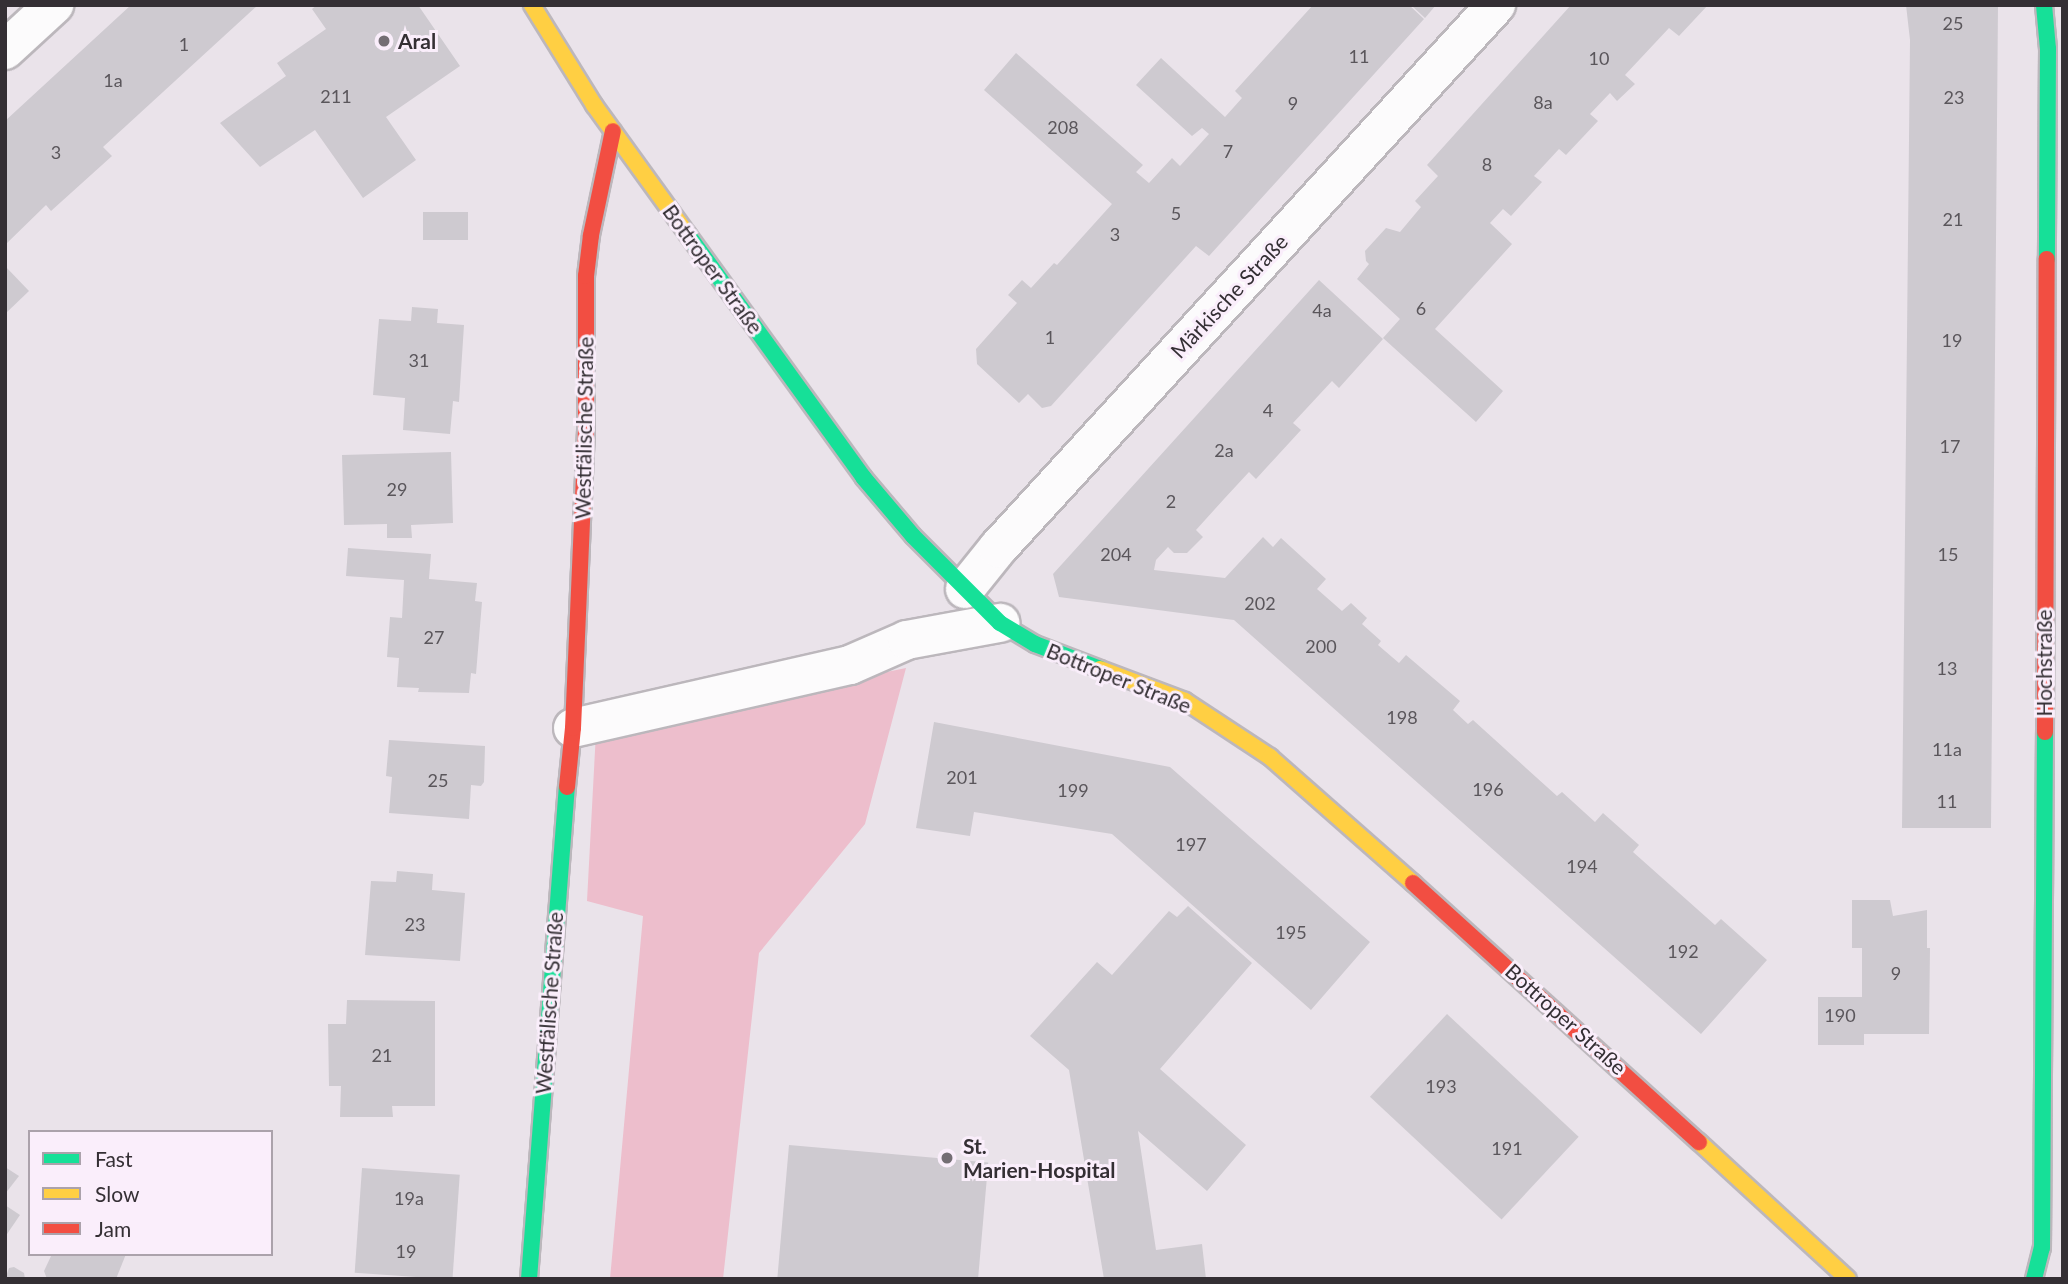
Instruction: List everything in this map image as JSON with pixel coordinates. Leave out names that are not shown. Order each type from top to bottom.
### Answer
[{"type":"street","points":[[5,50],[54,5]]},
{"type":"street","name":"Bottroper Straße","points":[[532,5],[614,131],[863,477],[913,536],[1000,623],[1035,644],[1185,701],[1229,727],[1270,757],[1487,948],[1848,1279]]},
{"type":"street","name":"Märkische Straße","points":[[965,589],[998,548],[1496,5]]},
{"type":"street","name":"Hochstraße","points":[[2034,1279],[2043,1234],[2048,62],[2044,5]]},
{"type":"street","name":"Westfälische Straße","points":[[529,1279],[557,893],[573,727],[586,429],[586,276],[591,235],[614,131]]},
{"type":"street","points":[[573,727],[850,665],[907,640],[1000,623]]},
{"type":"shaded area","points":[[906,668],[865,824],[759,953],[723,1279],[610,1279],[643,916],[587,901],[596,732]]},
{"type":"building","points":[[131,5],[258,5],[103,147],[112,156],[51,211],[46,205],[5,245],[5,121]]},
{"type":"building","points":[[317,5],[418,5],[460,66],[386,117],[416,160],[363,198],[315,130],[260,167],[220,123],[286,76],[277,63],[326,29],[312,9]]},
{"type":"building","points":[[1313,5],[1409,5],[1424,19],[1209,256],[1196,246],[1051,406],[1042,408],[1028,394],[1019,403],[977,364],[976,349],[1017,303],[1008,295],[1022,280],[1031,288],[1054,263],[1057,265],[1112,204],[984,90],[1016,53],[1143,165],[1136,172],[1149,183],[1172,158],[1180,166],[1209,134],[1202,128],[1192,136],[1136,85],[1161,58],[1225,117],[1242,98],[1235,91]]},
{"type":"building","points":[[1411,5],[1436,5],[1425,18]]},
{"type":"building","points":[[1571,5],[1708,5],[1679,36],[1669,28],[1625,75],[1635,84],[1617,101],[1610,93],[1590,114],[1598,121],[1566,155],[1559,149],[1534,176],[1542,182],[1511,216],[1503,209],[1490,223],[1512,244],[1435,329],[1503,391],[1476,422],[1383,338],[1400,319],[1357,279],[1369,264],[1365,251],[1386,228],[1400,232],[1421,207],[1415,201],[1438,176],[1427,165]]},
{"type":"building","points":[[1906,5],[1998,5],[1991,828],[1902,828],[1910,40]]},
{"type":"building","points":[[423,212],[468,212],[468,240],[423,240]]},
{"type":"building","points":[[5,266],[29,291],[5,314]]},
{"type":"building","points":[[1319,280],[1383,339],[1339,388],[1332,381],[1293,423],[1301,430],[1256,479],[1249,472],[1224,499],[1196,530],[1203,537],[1187,553],[1174,553],[1168,547],[1156,560],[1154,570],[1225,578],[1263,537],[1273,547],[1281,538],[1326,579],[1317,589],[1342,611],[1351,603],[1367,618],[1362,624],[1381,641],[1378,645],[1399,663],[1406,655],[1460,701],[1453,710],[1468,724],[1473,720],[1557,796],[1562,792],[1595,822],[1603,813],[1639,845],[1633,852],[1715,925],[1721,919],[1767,960],[1701,1034],[1234,620],[1059,597],[1053,574]]},
{"type":"building","points":[[412,307],[438,309],[437,323],[464,325],[459,402],[453,401],[450,434],[403,430],[405,398],[373,395],[379,319],[411,321]]},
{"type":"building","points":[[451,452],[453,523],[411,525],[412,538],[387,538],[387,524],[344,525],[342,455]]},
{"type":"building","points":[[348,548],[431,554],[429,579],[477,583],[475,601],[482,602],[476,674],[471,673],[469,693],[418,692],[419,688],[397,687],[399,658],[387,657],[390,617],[402,618],[404,580],[346,576]]},
{"type":"building","points":[[934,722],[1170,767],[1370,942],[1311,1010],[1112,834],[974,812],[970,836],[916,828]]},
{"type":"building","points":[[389,740],[485,746],[484,782],[481,786],[471,785],[469,819],[389,813],[392,777],[386,776]]},
{"type":"building","points":[[397,871],[433,874],[432,890],[465,893],[460,961],[365,955],[371,881],[396,882]]},
{"type":"building","points":[[1852,900],[1890,900],[1893,916],[1927,910],[1927,948],[1930,948],[1929,1034],[1864,1034],[1864,1045],[1818,1045],[1818,997],[1862,997],[1862,948],[1852,948]]},
{"type":"building","points":[[1188,906],[1252,963],[1160,1069],[1246,1145],[1207,1191],[1138,1131],[1156,1250],[1202,1244],[1206,1279],[1104,1279],[1069,1070],[1030,1036],[1097,962],[1112,975],[1169,911],[1177,917]]},
{"type":"building","points":[[347,1000],[435,1001],[435,1106],[392,1106],[393,1117],[340,1117],[341,1086],[329,1086],[328,1024],[346,1024]]},
{"type":"building","points":[[1447,1014],[1579,1137],[1502,1219],[1370,1097]]},
{"type":"building","points":[[789,1145],[988,1162],[978,1279],[777,1278]]},
{"type":"building","points":[[5,1167],[19,1176],[5,1194]]},
{"type":"building","points":[[362,1168],[460,1175],[452,1279],[355,1273]]},
{"type":"building","points":[[5,1205],[20,1215],[5,1237]]},
{"type":"building","points":[[51,1256],[125,1256],[116,1279],[47,1279],[44,1271]]},
{"type":"building","points":[[14,1267],[24,1273],[25,1279],[5,1279],[9,1268]]},
{"type":"traffic: fast","points":[[2044,5],[2048,49],[2047,259]]},
{"type":"traffic: fast","points":[[688,235],[863,477],[913,536],[1000,623],[1035,644],[1100,669]]},
{"type":"traffic: fast","points":[[2034,1279],[2042,1248],[2045,732]]},
{"type":"traffic: fast","points":[[529,1279],[567,787]]},
{"type":"traffic: slow","points":[[532,5],[594,105],[688,235]]},
{"type":"traffic: slow","points":[[1100,669],[1185,701],[1270,757],[1413,883]]},
{"type":"traffic: slow","points":[[1699,1142],[1848,1279]]},
{"type":"traffic: jam","points":[[567,787],[573,728],[586,429],[586,276],[591,235],[613,131]]},
{"type":"traffic: jam","points":[[2045,732],[2047,259]]},
{"type":"traffic: jam","points":[[1413,883],[1699,1142]]},
{"type":"place","name":"Aral","points":[[384,41]]},
{"type":"place","name":"St. Marien-Hospital","points":[[947,1158]]}]
